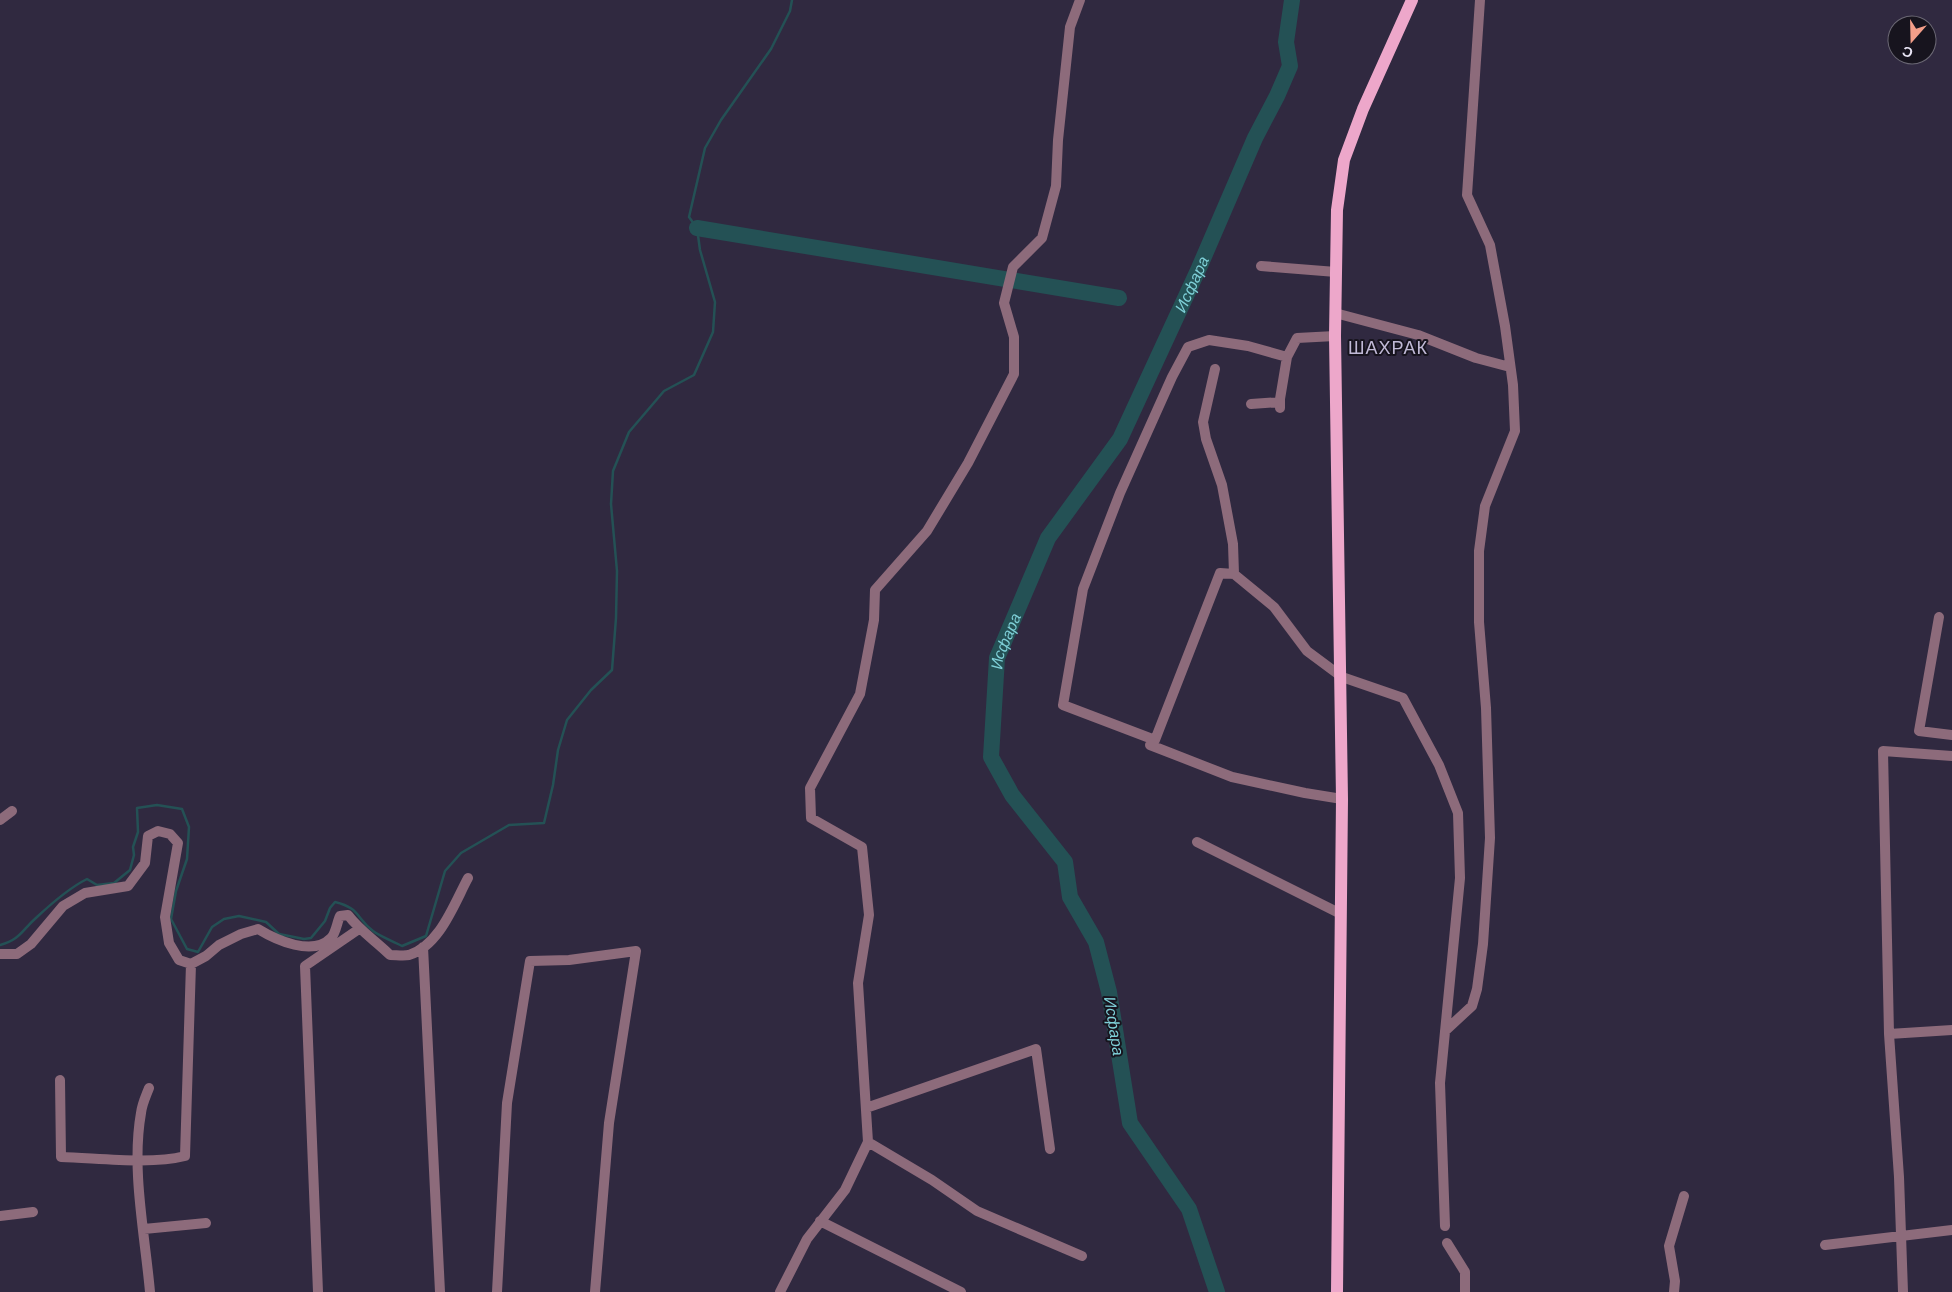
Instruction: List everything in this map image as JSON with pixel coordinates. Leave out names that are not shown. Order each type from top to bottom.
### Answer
[{"type":"main road","points":[[1337,1292],[1342,677],[1335,336],[1337,210],[1344,160],[1363,109],[1412,0]]},
{"type":"street","points":[[780,1292],[807,1239],[845,1190],[868,1142],[858,983],[869,915],[862,847],[811,818],[810,788],[860,694],[874,620],[875,590],[927,531],[968,463],[1014,374],[1014,337],[1004,303],[1013,267],[1042,238],[1056,186],[1058,140],[1070,27],[1080,0]]},
{"type":"street","points":[[1445,1031],[1472,1006],[1478,989],[1490,838],[1486,708],[1479,622],[1479,551],[1485,506],[1515,431],[1510,366],[1490,245],[1467,195],[1480,0]]},
{"type":"street","points":[[1262,266],[1336,272]]},
{"type":"street","points":[[1335,313],[1418,335],[1476,358],[1510,366]]},
{"type":"street","points":[[1251,404],[1280,405],[1287,357],[1297,338],[1335,336]]},
{"type":"street","points":[[1155,740],[1063,704],[1083,589],[1120,493],[1172,377],[1188,347],[1209,340],[1248,346],[1287,357]]},
{"type":"street","points":[[1215,369],[1203,422],[1206,439],[1222,485],[1233,544],[1234,574]]},
{"type":"street","points":[[1342,799],[1232,777],[1150,745],[1155,740],[1220,573],[1234,574],[1274,607],[1307,651],[1342,677],[1403,698],[1439,765],[1458,813],[1460,878],[1440,1083],[1445,1226]]},
{"type":"street","points":[[1939,617],[1919,731],[1952,735]]},
{"type":"street","points":[[1902,1292],[1899,1177],[1889,1034],[1883,751],[1952,756]]},
{"type":"street","points":[[0,820],[12,811]]},
{"type":"street","points":[[0,954],[17,954],[31,944],[63,906],[85,893],[128,886],[145,863],[148,836],[158,831],[170,834],[178,843],[165,917],[170,943],[179,960],[191,964],[206,956],[219,945],[241,934],[258,930],[273,938],[294,945],[318,946],[332,937],[340,916],[348,915],[359,929],[390,956],[409,955],[428,944],[442,926],[468,878]]},
{"type":"street","points":[[1197,842],[1341,914]]},
{"type":"street","points":[[318,1292],[305,966],[359,929]]},
{"type":"street","points":[[423,948],[440,1292]]},
{"type":"street","points":[[497,1292],[508,1102],[530,961],[569,960],[636,951],[609,1124],[595,1292]]},
{"type":"street","points":[[60,1080],[61,1157],[138,1159],[185,1156],[191,964]]},
{"type":"street","points":[[1889,1034],[1952,1030]]},
{"type":"street","points":[[866,1108],[1036,1049],[1050,1149]]},
{"type":"street","points":[[149,1088],[141,1110],[138,1133],[138,1159],[150,1292]]},
{"type":"street","points":[[868,1142],[932,1180],[977,1211],[1082,1256]]},
{"type":"street","points":[[1674,1292],[1675,1281],[1670,1246],[1684,1196]]},
{"type":"street","points":[[0,1216],[33,1212]]},
{"type":"street","points":[[820,1221],[961,1292]]},
{"type":"street","points":[[144,1229],[206,1223]]},
{"type":"street","points":[[1825,1245],[1952,1230]]},
{"type":"street","points":[[1447,1243],[1465,1272],[1465,1292]]},
{"type":"waterway","points":[[0,945],[17,937],[55,901],[80,883],[87,879],[97,885],[114,883],[130,870],[134,855],[133,847],[138,832],[137,808],[157,805],[182,809],[189,827],[187,859],[176,891],[171,919],[187,949],[198,952],[212,927],[224,919],[239,916],[266,922],[279,934],[304,939],[311,938],[325,921],[330,908],[335,902],[354,910],[376,933],[402,946],[426,936],[445,871],[461,853],[509,825],[544,823],[553,785],[558,750],[567,720],[591,690],[612,670],[617,571],[611,504],[613,471],[629,432],[664,391],[694,375],[713,332],[715,302],[700,250],[697,228],[689,217],[705,148],[721,120],[771,49],[790,11],[792,0]]},
{"type":"waterway","name":"Исфара","points":[[1217,1292],[1189,1209],[1130,1123],[1109,992],[1096,942],[1070,897],[1065,862],[1012,795],[991,757],[997,658],[1048,538],[1120,439],[1199,268],[1255,138],[1277,96],[1290,66],[1286,42],[1292,0]]},
{"type":"waterway","points":[[697,228],[1119,298]]},
{"type":"district","name":"ШАХРАК","points":[[1388,348]]}]
